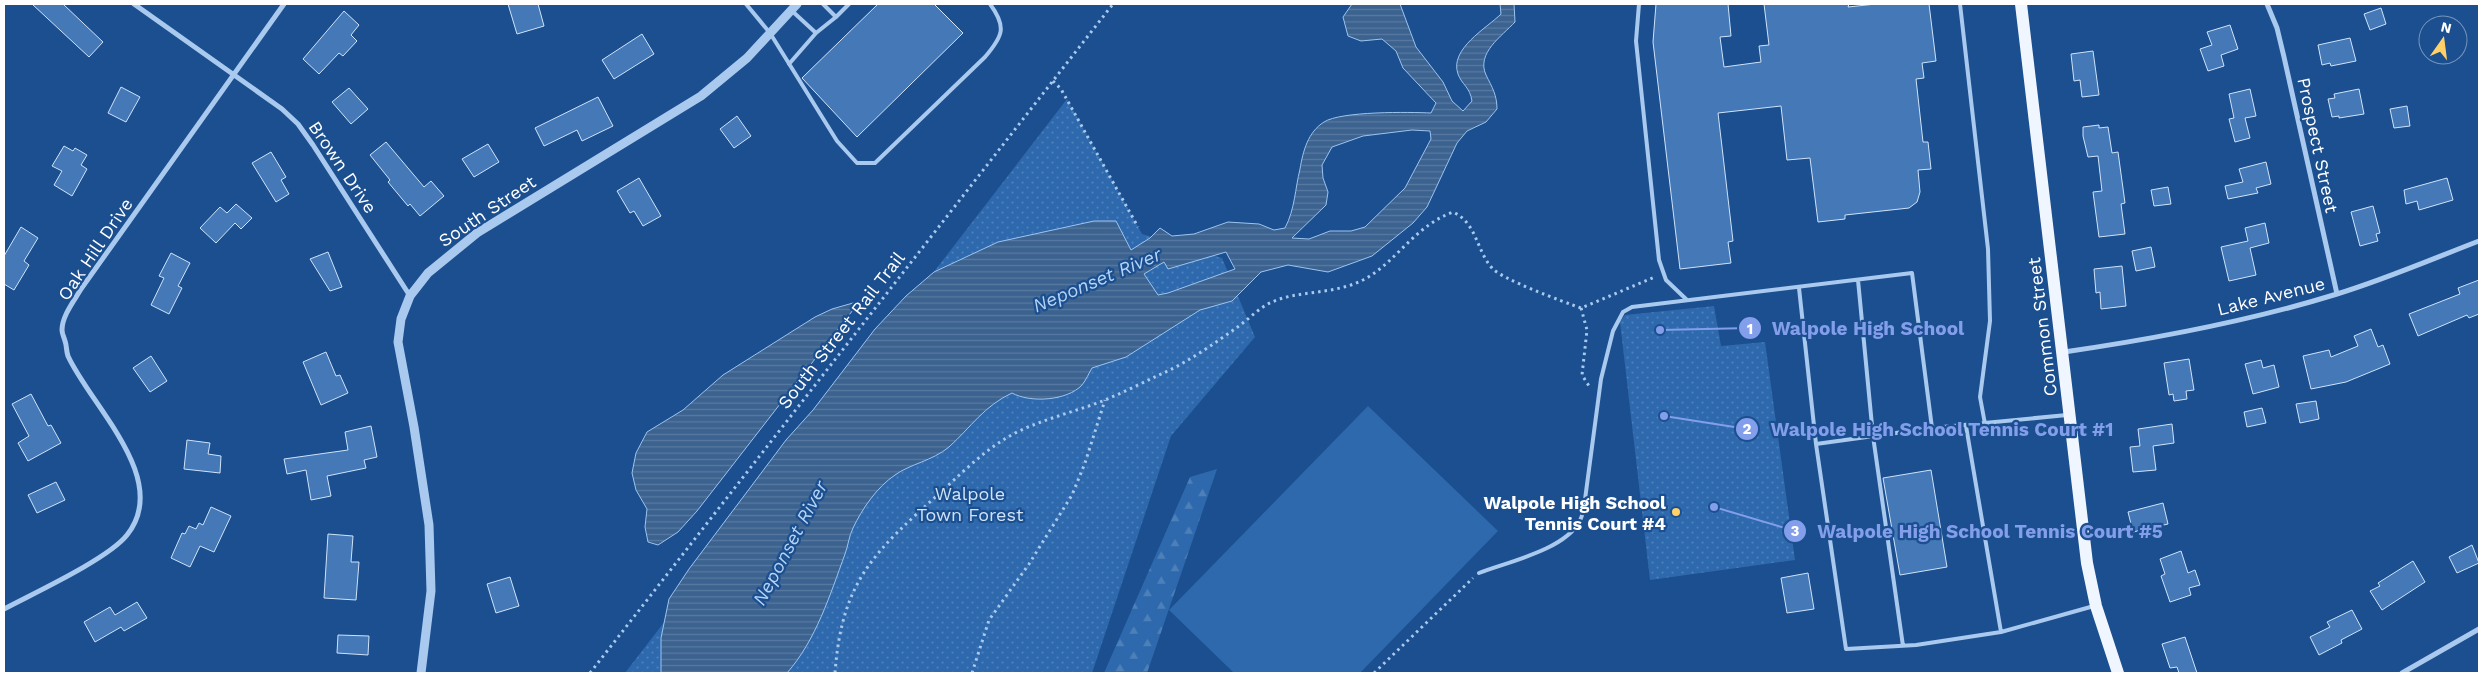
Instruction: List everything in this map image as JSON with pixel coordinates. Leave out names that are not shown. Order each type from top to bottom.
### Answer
[{"type":"main road","name":"Common Street","points":[[2020,4],[2082,522],[2096,606],[2118,673]]},
{"type":"street","name":"Brown Drive","points":[[134,4],[282,109],[298,124],[410,296]]},
{"type":"street","name":"Oak Hill Drive","points":[[4,609],[102,555],[126,536],[134,524],[140,510],[139,485],[136,473],[125,447],[67,355],[62,331],[65,318],[80,289],[284,4]]},
{"type":"street","name":"Prospect Street","points":[[2266,4],[2277,28],[2337,294]]},
{"type":"street","name":"South Street","points":[[420,673],[430,591],[429,525],[417,444],[398,342],[401,319],[410,296],[428,273],[477,233],[701,96],[747,58],[794,7]]},
{"type":"street","name":"Lake Avenue","points":[[2063,352],[2248,317],[2337,294],[2479,241]]},
{"type":"street","points":[[2402,673],[2479,629]]},
{"type":"lane","points":[[746,4],[770,33],[837,141],[857,163],[875,163],[985,57],[997,42],[1002,28],[999,16],[990,4]]},
{"type":"lane","points":[[823,4],[836,16]]},
{"type":"lane","points":[[789,64],[816,33],[849,4]]},
{"type":"lane","points":[[1639,4],[1636,41],[1659,260],[1663,275],[1687,300]]},
{"type":"lane","points":[[1960,4],[1988,249],[1990,320],[1980,397],[1986,424]]},
{"type":"lane","points":[[794,7],[816,33]]},
{"type":"lane","points":[[1479,572],[1541,550],[1566,537],[1579,523],[1584,507],[1600,395],[1613,331],[1623,312],[1632,307],[1912,274],[1932,428]]},
{"type":"lane","points":[[1858,280],[1873,436],[1903,646]]},
{"type":"lane","points":[[1799,288],[1816,444],[1846,649],[1903,646],[2001,632],[2096,606]]},
{"type":"lane","points":[[1816,444],[1932,428],[2070,415]]},
{"type":"lane","points":[[1966,426],[2001,632]]},
{"type":"path","name":"South Street Rail Trail","points":[[590,673],[1113,4]]},
{"type":"path","points":[[1053,81],[1061,89],[1138,227]]},
{"type":"path","points":[[835,673],[838,641],[845,611],[858,582],[871,560],[889,540],[974,461],[996,444],[1043,422],[1105,400],[1161,375],[1219,340],[1270,302],[1286,297],[1324,293],[1363,280],[1425,226],[1439,217],[1453,212],[1463,217],[1473,230],[1481,250],[1493,270],[1549,296],[1581,308],[1621,293],[1639,283],[1663,275]]},
{"type":"path","points":[[1581,308],[1587,330],[1582,375],[1586,384],[1600,395]]},
{"type":"path","points":[[972,673],[989,620],[1029,564],[1072,495],[1085,463],[1105,400]]},
{"type":"path","points":[[1374,673],[1479,572]]},
{"type":"green space","name":"Walpole Town Forest","points":[[1067,99],[1142,234],[1222,258],[1255,337],[1171,436],[1092,673],[625,673]]},
{"type":"green space","points":[[1714,306],[1721,346],[1765,342],[1795,560],[1650,580],[1620,322],[1625,315]]},
{"type":"green space","points":[[1368,406],[1498,531],[1360,673],[1234,673],[1169,610]]},
{"type":"green space","points":[[1217,469],[1147,673],[1104,673],[1190,477]]},
{"type":"water","name":"Neponset River","points":[[1352,4],[1400,4],[1416,47],[1443,82],[1452,101],[1463,111],[1472,101],[1470,92],[1458,74],[1459,56],[1471,40],[1501,14],[1500,4],[1514,4],[1515,22],[1497,39],[1484,59],[1486,75],[1495,95],[1497,109],[1486,122],[1467,131],[1457,143],[1427,207],[1413,223],[1372,256],[1328,272],[1288,265],[1261,272],[1232,301],[1200,310],[1126,357],[1092,368],[1082,385],[1067,394],[1048,399],[1038,399],[1012,393],[993,404],[949,447],[936,456],[895,475],[871,499],[852,531],[834,585],[814,632],[787,673],[661,673],[661,638],[669,599],[689,569],[786,440],[813,410],[875,329],[906,296],[934,272],[998,242],[1094,221],[1116,221],[1131,250],[1150,238],[1160,228],[1172,236],[1194,234],[1228,222],[1259,224],[1274,230],[1285,228],[1293,206],[1305,149],[1310,137],[1318,126],[1333,118],[1360,114],[1431,113],[1436,103],[1403,68],[1396,51],[1382,39],[1361,41],[1348,36],[1343,17]],"holes":[[[1412,130],[1430,131],[1431,139],[1405,188],[1365,227],[1351,231],[1330,231],[1309,239],[1292,238],[1326,205],[1328,192],[1323,178],[1322,165],[1332,147],[1363,136]],[[1226,252],[1235,269],[1168,293],[1158,295],[1144,274],[1164,262],[1168,269]]]},
{"type":"water","points":[[860,301],[697,511],[678,532],[658,545],[648,542],[645,527],[647,509],[636,490],[632,473],[636,453],[647,432],[683,410],[723,375],[815,317],[832,309]]},
{"type":"building","points":[[32,4],[63,4],[103,42],[89,57]]},
{"type":"building","points":[[508,4],[538,4],[544,26],[517,34]]},
{"type":"building","points":[[878,4],[934,4],[963,33],[857,137],[802,78]]},
{"type":"building","points":[[1656,4],[1728,4],[1731,36],[1720,37],[1724,67],[1761,62],[1759,46],[1769,45],[1764,4],[1849,4],[1848,7],[1876,4],[1929,4],[1936,61],[1922,63],[1924,78],[1916,79],[1923,142],[1928,142],[1931,169],[1918,170],[1920,192],[1917,202],[1909,208],[1845,215],[1845,219],[1818,222],[1810,158],[1787,160],[1781,106],[1718,113],[1733,241],[1728,242],[1731,263],[1680,269],[1653,42]]},
{"type":"building","points":[[2381,8],[2386,24],[2370,30],[2364,14]]},
{"type":"building","points":[[344,11],[359,25],[351,35],[357,41],[343,56],[339,53],[319,74],[303,59]]},
{"type":"building","points":[[2230,25],[2238,49],[2221,55],[2224,66],[2208,71],[2200,49],[2212,45],[2207,32]]},
{"type":"building","points":[[642,34],[654,54],[614,79],[602,60]]},
{"type":"building","points":[[2350,38],[2356,61],[2331,66],[2330,63],[2322,65],[2318,45]]},
{"type":"building","points":[[2093,51],[2099,95],[2082,97],[2080,80],[2074,81],[2071,54]]},
{"type":"building","points":[[121,87],[140,97],[126,122],[108,113]]},
{"type":"building","points":[[349,88],[368,109],[351,124],[332,102]]},
{"type":"building","points":[[2250,89],[2256,116],[2245,118],[2250,138],[2235,142],[2229,119],[2234,118],[2229,94]]},
{"type":"building","points":[[2359,89],[2364,114],[2339,118],[2339,116],[2332,117],[2328,99],[2335,98],[2334,94]]},
{"type":"building","points":[[598,97],[613,126],[582,141],[577,130],[544,146],[535,128]]},
{"type":"building","points":[[2407,106],[2410,126],[2394,128],[2390,109]]},
{"type":"building","points":[[737,116],[751,136],[734,148],[720,129]]},
{"type":"building","points":[[2099,125],[2099,128],[2108,127],[2112,153],[2118,152],[2125,203],[2121,204],[2125,234],[2099,237],[2093,192],[2102,191],[2098,156],[2088,157],[2083,127]]},
{"type":"building","points":[[386,142],[424,187],[431,181],[444,196],[420,216],[410,204],[408,206],[388,182],[390,180],[370,155]]},
{"type":"building","points":[[488,144],[499,162],[474,177],[462,159]]},
{"type":"building","points":[[64,146],[73,151],[75,148],[87,155],[81,165],[87,169],[72,196],[54,185],[62,171],[52,166]]},
{"type":"building","points":[[271,152],[286,177],[281,180],[289,194],[276,202],[252,163]]},
{"type":"building","points":[[2266,162],[2271,184],[2256,188],[2258,193],[2228,199],[2225,186],[2243,182],[2239,169]]},
{"type":"building","points":[[639,178],[661,216],[643,226],[634,211],[630,213],[617,191]]},
{"type":"building","points":[[2447,178],[2453,200],[2419,210],[2417,201],[2406,204],[2404,190]]},
{"type":"building","points":[[2168,187],[2171,204],[2154,206],[2151,190]]},
{"type":"building","points":[[236,204],[252,218],[241,229],[235,223],[216,243],[200,228],[220,207],[227,213]]},
{"type":"building","points":[[2373,206],[2380,233],[2376,234],[2378,241],[2360,246],[2351,212]]},
{"type":"building","points":[[2265,223],[2269,243],[2250,248],[2256,275],[2229,281],[2221,247],[2248,241],[2245,228]]},
{"type":"building","points":[[21,227],[38,238],[24,261],[29,265],[14,290],[4,284],[4,256]]},
{"type":"building","points":[[2151,247],[2155,267],[2136,271],[2132,251]]},
{"type":"building","points":[[328,252],[342,287],[330,291],[310,259]]},
{"type":"building","points":[[171,253],[190,263],[178,286],[182,288],[169,314],[151,305],[164,278],[159,276]]},
{"type":"building","points":[[2122,266],[2126,306],[2101,309],[2100,292],[2096,293],[2094,269]]},
{"type":"building","points":[[2479,280],[2479,314],[2469,318],[2467,315],[2418,336],[2409,314],[2460,294],[2458,288]]},
{"type":"building","points":[[2371,329],[2378,347],[2383,345],[2390,364],[2346,382],[2311,389],[2303,356],[2329,350],[2331,357],[2358,346],[2354,336]]},
{"type":"building","points":[[326,352],[336,376],[340,375],[348,393],[321,405],[303,362]]},
{"type":"building","points":[[151,356],[167,381],[150,392],[133,368]]},
{"type":"building","points":[[2189,359],[2194,390],[2186,391],[2187,399],[2174,401],[2173,394],[2169,395],[2164,363]]},
{"type":"building","points":[[2261,360],[2263,368],[2274,365],[2279,387],[2253,394],[2245,364]]},
{"type":"building","points":[[31,394],[48,426],[51,425],[61,443],[28,461],[18,443],[29,436],[12,404]]},
{"type":"building","points":[[2316,401],[2319,419],[2300,423],[2296,404]]},
{"type":"building","points":[[2262,408],[2266,423],[2247,427],[2244,412]]},
{"type":"building","points":[[2172,424],[2174,443],[2153,446],[2156,470],[2133,472],[2130,447],[2140,446],[2138,429]]},
{"type":"building","points":[[371,426],[377,457],[364,460],[366,468],[327,476],[331,496],[311,500],[306,470],[287,474],[284,459],[348,450],[345,432]]},
{"type":"building","points":[[187,440],[210,443],[208,454],[221,456],[220,473],[184,469]]},
{"type":"building","points":[[1931,470],[1947,567],[1900,575],[1883,478]]},
{"type":"building","points":[[56,482],[65,500],[37,513],[28,495]]},
{"type":"building","points":[[2163,503],[2168,524],[2133,532],[2128,512]]},
{"type":"building","points":[[211,507],[231,516],[214,552],[200,546],[190,567],[171,558],[182,533],[185,534],[189,526],[196,529],[199,523],[203,525]]},
{"type":"building","points":[[328,534],[353,536],[351,562],[359,562],[356,600],[324,598]]},
{"type":"building","points":[[2472,545],[2479,563],[2457,573],[2449,557]]},
{"type":"building","points":[[2181,551],[2188,573],[2195,570],[2200,585],[2189,588],[2191,595],[2170,602],[2161,576],[2165,574],[2160,559]]},
{"type":"building","points":[[2413,561],[2425,582],[2382,610],[2370,591],[2380,586],[2378,583]]},
{"type":"building","points":[[1808,573],[1814,609],[1787,613],[1781,578]]},
{"type":"building","points":[[510,577],[519,606],[496,613],[487,584]]},
{"type":"building","points":[[137,602],[147,618],[124,631],[121,627],[95,642],[84,622],[110,607],[115,615]]},
{"type":"building","points":[[2352,610],[2362,629],[2341,640],[2342,643],[2319,655],[2310,637],[2330,627],[2327,622]]},
{"type":"building","points":[[338,635],[369,636],[368,655],[337,653]]},
{"type":"building","points":[[2185,637],[2197,673],[2179,673],[2177,667],[2170,668],[2162,644]]},
{"type":"place","name":"Walpole High School","points":[[1660,330]]},
{"type":"place","name":"Walpole High School Tennis Court #1","points":[[1664,416]]},
{"type":"place","name":"Walpole High School Tennis Court #5","points":[[1714,507]]},
{"type":"place","name":"Walpole High School Tennis Court #4","points":[[1676,512]]}]
